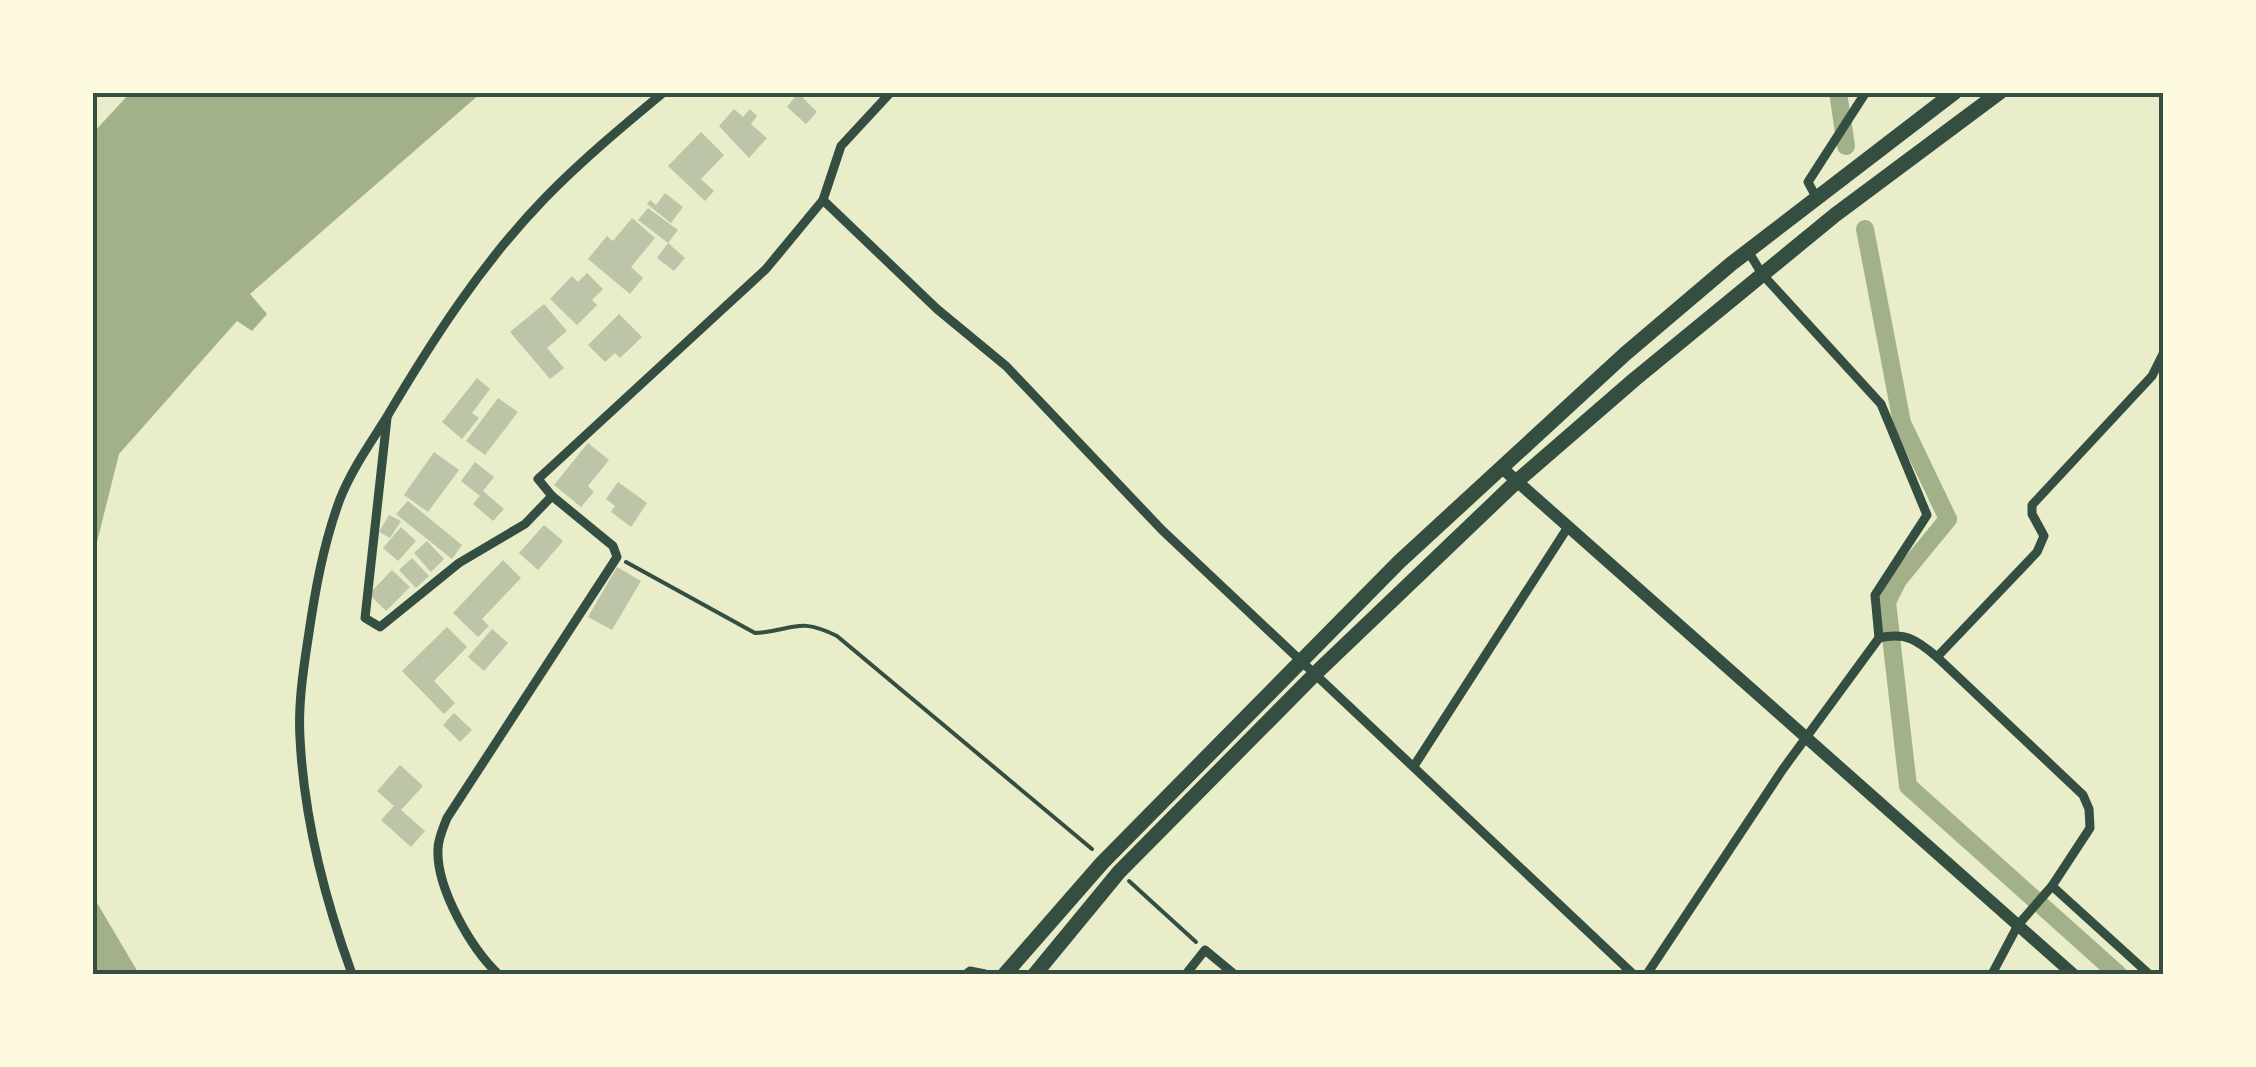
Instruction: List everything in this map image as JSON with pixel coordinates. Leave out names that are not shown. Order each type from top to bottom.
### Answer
[{"type":"highway","points":[[1005,974],[1105,860],[1399,562],[1625,354],[1816,197],[1955,92]]},
{"type":"highway","points":[[1035,974],[1119,872],[1316,672],[1516,482],[1835,215],[2000,92]]},
{"type":"main road","points":[[1502,468],[1804,740],[2073,974]]},
{"type":"street","points":[[352,974],[324,895],[308,816],[300,734],[305,658],[328,533],[350,479],[403,384],[455,307],[542,201],[589,154],[664,92]]},
{"type":"street","points":[[498,974],[464,934],[439,866],[437,846],[446,818],[618,557],[613,546],[552,496],[538,479],[766,269],[823,200],[841,146],[891,92]]},
{"type":"street","points":[[1816,197],[1808,182],[1866,92]]},
{"type":"street","points":[[823,200],[937,309],[1006,366],[1162,530],[1632,974]]},
{"type":"street","points":[[1748,251],[1762,274],[1881,404],[1927,515],[1875,595],[1879,638]]},
{"type":"street","points":[[1937,657],[2038,552],[2044,536],[2032,514],[2032,505],[2152,376],[2164,352]]},
{"type":"street","points":[[388,415],[365,618],[380,628],[459,563],[525,524],[552,496]]},
{"type":"street","points":[[1414,766],[1568,528]]},
{"type":"street","points":[[1646,974],[1804,740],[1879,638],[1896,634],[1912,637],[1937,657],[2084,795],[2089,809],[2090,828],[2052,886],[2018,924],[1992,974]]},
{"type":"street","points":[[2052,886],[2150,974]]},
{"type":"street","points":[[1186,974],[1204,950],[1234,974]]},
{"type":"street","points":[[966,974],[986,974]]},
{"type":"path","points":[[618,557],[755,633],[802,623],[837,636],[1105,860]]},
{"type":"path","points":[[1119,872],[1204,950]]},
{"type":"shaded area","points":[[130,93],[481,93],[250,294],[267,314],[252,331],[237,321],[119,454],[93,558],[93,133]]},
{"type":"shaded area","points":[[93,896],[139,974],[93,974]]},
{"type":"building","points":[[798,93],[817,112],[806,124],[787,107]]},
{"type":"building","points":[[734,109],[743,117],[750,109],[757,116],[751,124],[767,138],[749,158],[719,126]]},
{"type":"building","points":[[701,132],[724,155],[701,179],[714,191],[705,201],[668,166]]},
{"type":"building","points":[[665,193],[683,207],[671,223],[647,204],[650,200],[656,205]]},
{"type":"building","points":[[648,208],[678,230],[668,243],[638,220]]},
{"type":"building","points":[[632,218],[655,238],[631,267],[643,278],[630,294],[588,259],[607,236],[613,241]]},
{"type":"building","points":[[668,243],[685,258],[674,271],[657,258]]},
{"type":"building","points":[[587,273],[603,289],[592,300],[597,305],[577,325],[550,299],[572,276],[578,282]]},
{"type":"building","points":[[544,304],[567,331],[547,348],[564,368],[550,379],[510,332]]},
{"type":"building","points":[[619,314],[642,337],[620,358],[615,353],[605,362],[588,345]]},
{"type":"building","points":[[477,378],[490,389],[472,413],[479,418],[462,439],[442,422]]},
{"type":"building","points":[[498,398],[518,412],[485,455],[466,441]]},
{"type":"building","points":[[588,443],[609,460],[588,486],[594,492],[581,507],[554,485]]},
{"type":"building","points":[[434,452],[459,470],[428,512],[404,495]]},
{"type":"building","points":[[475,462],[494,477],[483,491],[504,509],[493,521],[473,504],[480,496],[461,481]]},
{"type":"building","points":[[618,482],[647,503],[631,527],[611,512],[615,506],[606,499]]},
{"type":"building","points":[[408,501],[462,545],[452,559],[396,514]]},
{"type":"building","points":[[389,515],[401,521],[390,538],[379,532]]},
{"type":"building","points":[[544,525],[563,541],[538,570],[519,553]]},
{"type":"building","points":[[401,527],[416,541],[398,561],[383,548]]},
{"type":"building","points":[[427,541],[444,559],[431,572],[414,553]]},
{"type":"building","points":[[412,558],[429,576],[416,588],[399,570]]},
{"type":"building","points":[[503,560],[521,578],[482,619],[489,626],[478,637],[453,613]]},
{"type":"building","points":[[617,567],[641,581],[612,630],[588,617]]},
{"type":"building","points":[[392,570],[410,587],[386,611],[369,594]]},
{"type":"building","points":[[447,627],[467,647],[434,681],[455,703],[444,714],[402,671]]},
{"type":"building","points":[[492,629],[508,643],[484,671],[468,657]]},
{"type":"building","points":[[454,713],[472,730],[460,742],[443,725]]},
{"type":"building","points":[[400,765],[423,786],[401,810],[425,831],[411,847],[381,820],[394,806],[377,791]]},
{"type":"waterway","points":[[1838,92],[1846,146]]},
{"type":"waterway","points":[[1865,229],[1902,423],[1948,519],[1898,580],[1887,602],[1908,786],[2118,974]]}]
